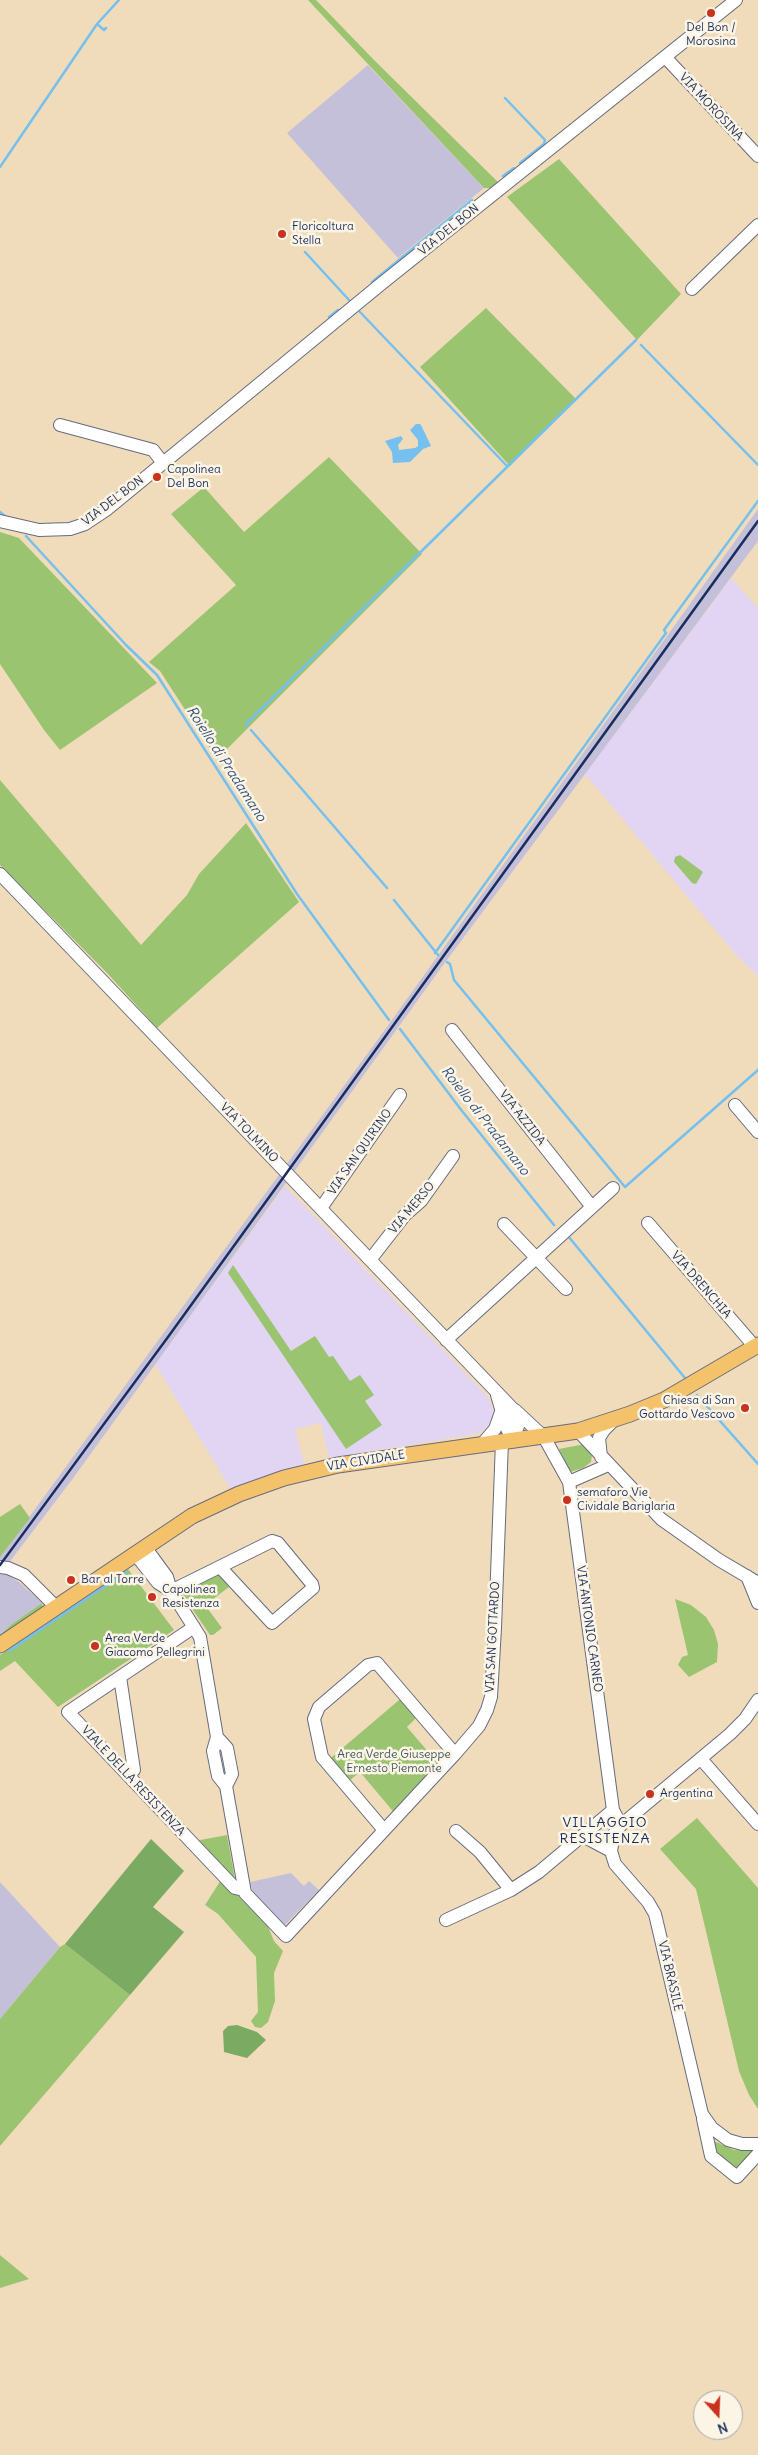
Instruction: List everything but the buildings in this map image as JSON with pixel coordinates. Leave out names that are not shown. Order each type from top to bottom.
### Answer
[{"type":"main road","name":"VIA CIVIDALE","points":[[0,1645],[208,1508],[284,1478],[338,1465],[578,1431],[664,1400],[756,1346]]},
{"type":"street","name":"VIA DEL BON","points":[[0,520],[39,530],[78,527],[106,510],[736,0]]},
{"type":"street","name":"VIA MOROSINA","points":[[664,57],[758,156]]},
{"type":"street","points":[[692,289],[758,225]]},
{"type":"street","points":[[60,425],[153,450],[163,463]]},
{"type":"street","name":"VIA TOLMINO","points":[[0,874],[321,1208],[508,1408],[544,1437]]},
{"type":"street","name":"VIA AZZIDA","points":[[452,1030],[592,1207]]},
{"type":"street","name":"VIA SAN QUIRINO","points":[[321,1208],[400,1095]]},
{"type":"street","points":[[735,1105],[758,1132]]},
{"type":"street","name":"VIA MERSO","points":[[370,1260],[405,1215],[421,1200],[453,1156]]},
{"type":"street","points":[[446,1340],[613,1188]]},
{"type":"street","name":"VIA DRENCHIA","points":[[648,1223],[756,1346]]},
{"type":"street","points":[[504,1224],[566,1289]]},
{"type":"street","points":[[483,1443],[496,1430],[508,1408]]},
{"type":"street","name":"VIA TOLMINO","points":[[508,1408],[508,1440]]},
{"type":"street","points":[[605,1461],[599,1438],[615,1419]]},
{"type":"street","points":[[578,1431],[666,1524],[752,1580],[758,1602]]},
{"type":"street","name":"VIA ANTONIO CARNEO","points":[[544,1437],[569,1482],[613,1810],[622,1825]]},
{"type":"street","name":"VIA SAN GOTTARDO","points":[[286,1936],[479,1726],[491,1697],[508,1440]]},
{"type":"street","points":[[569,1482],[605,1461]]},
{"type":"street","points":[[171,1591],[220,1567],[274,1541],[313,1588],[272,1623],[220,1567]]},
{"type":"street","name":"VIALE DELLA RESISTENZA","points":[[140,1551],[158,1584],[171,1591],[194,1627],[201,1643],[217,1737],[228,1748],[232,1774],[226,1786],[244,1890],[248,1899],[286,1936]]},
{"type":"street","points":[[0,1568],[8,1568],[24,1575],[56,1608]]},
{"type":"street","name":"VIALE DELLA RESISTENZA","points":[[194,1627],[68,1712],[235,1888],[244,1890]]},
{"type":"street","points":[[384,1830],[322,1757],[314,1719],[319,1707],[368,1665],[377,1663],[455,1754]]},
{"type":"street","name":"VIALE DELLA RESISTENZA","points":[[120,1677],[134,1770]]},
{"type":"street","points":[[583,1836],[610,1851],[614,1834],[622,1825],[701,1759],[745,1719],[758,1700]]},
{"type":"street","points":[[701,1759],[758,1824]]},
{"type":"street","points":[[446,1920],[512,1890],[539,1872],[613,1810]]},
{"type":"street","points":[[456,1831],[480,1852],[512,1890]]},
{"type":"street","name":"VIA BRASILE","points":[[610,1851],[615,1864],[648,1902],[655,1914],[711,2156],[737,2177],[758,2154]]},
{"type":"street","name":"VIA BRASILE","points":[[702,2114],[716,2133],[728,2140],[742,2144],[758,2144]]},
{"type":"shaded area","points":[[368,65],[484,188],[398,258],[287,133]]},
{"type":"shaded area","points":[[758,509],[758,541],[441,968],[74,1477],[2,1572],[19,1582],[42,1603],[0,1635],[0,1557],[389,1024]]},
{"type":"shaded area","points":[[731,578],[758,608],[758,976],[736,955],[585,774]]},
{"type":"shaded area","points":[[285,1186],[488,1397],[494,1413],[488,1426],[483,1431],[476,1434],[329,1458],[321,1423],[295,1429],[304,1464],[230,1488],[155,1364]]},
{"type":"shaded area","points":[[291,1873],[304,1886],[309,1881],[319,1890],[285,1925],[253,1893],[250,1882]]},
{"type":"shaded area","points":[[0,1882],[60,1947],[0,2019]]},
{"type":"green space","points":[[308,0],[316,0],[500,184],[493,188],[484,188]]},
{"type":"green space","points":[[559,159],[681,294],[637,340],[507,197]]},
{"type":"green space","points":[[486,308],[576,399],[510,466],[420,367]]},
{"type":"green space","points":[[329,457],[422,554],[217,759],[160,671],[149,662],[236,585],[171,514],[204,487],[244,532]]},
{"type":"green space","points":[[0,532],[19,538],[157,683],[60,750],[44,730],[0,664]]},
{"type":"green space","points":[[0,780],[141,945],[187,895],[199,874],[246,823],[299,902],[157,1028],[108,974],[0,865]]},
{"type":"green space","points":[[680,855],[703,872],[696,884],[692,883],[674,862],[675,857]]},
{"type":"green space","points":[[233,1265],[291,1351],[315,1336],[329,1357],[333,1356],[350,1381],[360,1375],[374,1395],[365,1401],[382,1425],[346,1449],[228,1273]]},
{"type":"green space","points":[[585,1444],[592,1455],[591,1462],[583,1468],[570,1472],[559,1449]]},
{"type":"green space","points":[[20,1504],[30,1518],[0,1557],[0,1517]]},
{"type":"green space","name":"Area Verde Giacomo Pellegrini","points":[[128,1569],[174,1630],[58,1707],[15,1661],[0,1671],[0,1655]]},
{"type":"green space","points":[[217,1573],[229,1587],[205,1605],[222,1628],[213,1635],[210,1635],[180,1591]]},
{"type":"green space","points":[[675,1599],[691,1605],[706,1617],[714,1630],[718,1644],[717,1662],[689,1677],[678,1665],[682,1657],[688,1655]]},
{"type":"green space","points":[[42,1603],[43,1608],[0,1639],[0,1635],[12,1624]]},
{"type":"green space","name":"Area Verde Giuseppe Ernesto Piemonte","points":[[405,1695],[421,1713],[407,1727],[442,1768],[397,1816],[360,1772],[344,1785],[325,1763]]},
{"type":"green space","points":[[697,1818],[758,1888],[758,2109],[749,2095],[739,2071],[696,1889],[660,1849]]},
{"type":"green space","points":[[227,1835],[236,1885],[195,1841]]},
{"type":"green space","points":[[151,1839],[184,1871],[153,1907],[184,1932],[130,1995],[65,1944]]},
{"type":"green space","points":[[221,1880],[266,1922],[274,1941],[283,1951],[274,1973],[275,2001],[268,2022],[261,2028],[255,2027],[251,2021],[258,2012],[256,1957],[218,1914],[205,1905]]},
{"type":"green space","points":[[65,1944],[130,1995],[0,2146],[0,2019],[60,1947]]},
{"type":"green space","points":[[237,2025],[257,2032],[266,2040],[247,2058],[224,2052],[223,2031],[228,2026]]},
{"type":"green space","points":[[714,2141],[734,2150],[754,2151],[738,2173],[715,2153],[711,2142]]},
{"type":"green space","points":[[0,2255],[29,2279],[0,2288]]},
{"type":"water","points":[[416,424],[420,424],[431,446],[423,449],[410,462],[393,463],[392,452],[385,441],[401,436],[403,439],[398,445],[399,450],[415,448],[418,446],[418,440],[410,430]]},
{"type":"waterway","points":[[0,167],[97,24],[119,0]]},
{"type":"waterway","points":[[97,24],[104,30],[106,28]]},
{"type":"waterway","points":[[505,98],[545,140],[544,144],[520,163]]},
{"type":"waterway","points":[[503,176],[514,168]]},
{"type":"waterway","points":[[372,282],[472,200]]},
{"type":"waterway","points":[[305,252],[349,300]]},
{"type":"waterway","points":[[329,317],[338,310]]},
{"type":"waterway","points":[[360,312],[507,466]]},
{"type":"waterway","points":[[247,726],[246,724],[636,340]]},
{"type":"waterway","points":[[641,345],[758,465]]},
{"type":"waterway","points":[[435,953],[666,633],[664,630],[758,501]]},
{"type":"waterway","name":"Roiello di Pradamano","points":[[0,512],[5,516]]},
{"type":"waterway","name":"Roiello di Pradamano","points":[[26,536],[126,645],[157,675],[297,894],[389,1020]]},
{"type":"waterway","points":[[251,730],[387,888]]},
{"type":"waterway","points":[[394,900],[438,955]]},
{"type":"waterway","points":[[447,962],[450,964],[454,980],[625,1187],[758,1070]]},
{"type":"waterway","name":"Roiello di Pradamano","points":[[400,1029],[462,1111],[554,1225]]},
{"type":"waterway","name":"Roiello di Pradamano","points":[[568,1236],[685,1378]]},
{"type":"waterway","name":"Roiello di Pradamano","points":[[697,1395],[758,1464]]},
{"type":"waterway","points":[[9,1651],[126,1572]]},
{"type":"railway","points":[[0,1565],[168,1337],[758,521]]},
{"type":"place","name":"Del Bon / Morosina","points":[[711,13]]},
{"type":"place","name":"Floricoltura Stella","points":[[282,234]]},
{"type":"place","name":"Capolinea Del Bon","points":[[157,477]]},
{"type":"place","name":"Chiesa di San Gottardo Vescovo","points":[[745,1408]]},
{"type":"place","name":"semaforo Vie Cividale Bariglaria","points":[[567,1500]]},
{"type":"place","name":"Bar al Torre","points":[[71,1580]]},
{"type":"place","name":"Capolinea Resistenza","points":[[152,1597]]},
{"type":"place","name":"Area Verde Giacomo Pellegrini","points":[[95,1646]]},
{"type":"place","name":"Argentina","points":[[650,1794]]},
{"type":"district","name":"VILLAGGIO RESISTENZA","points":[[605,1832]]}]
